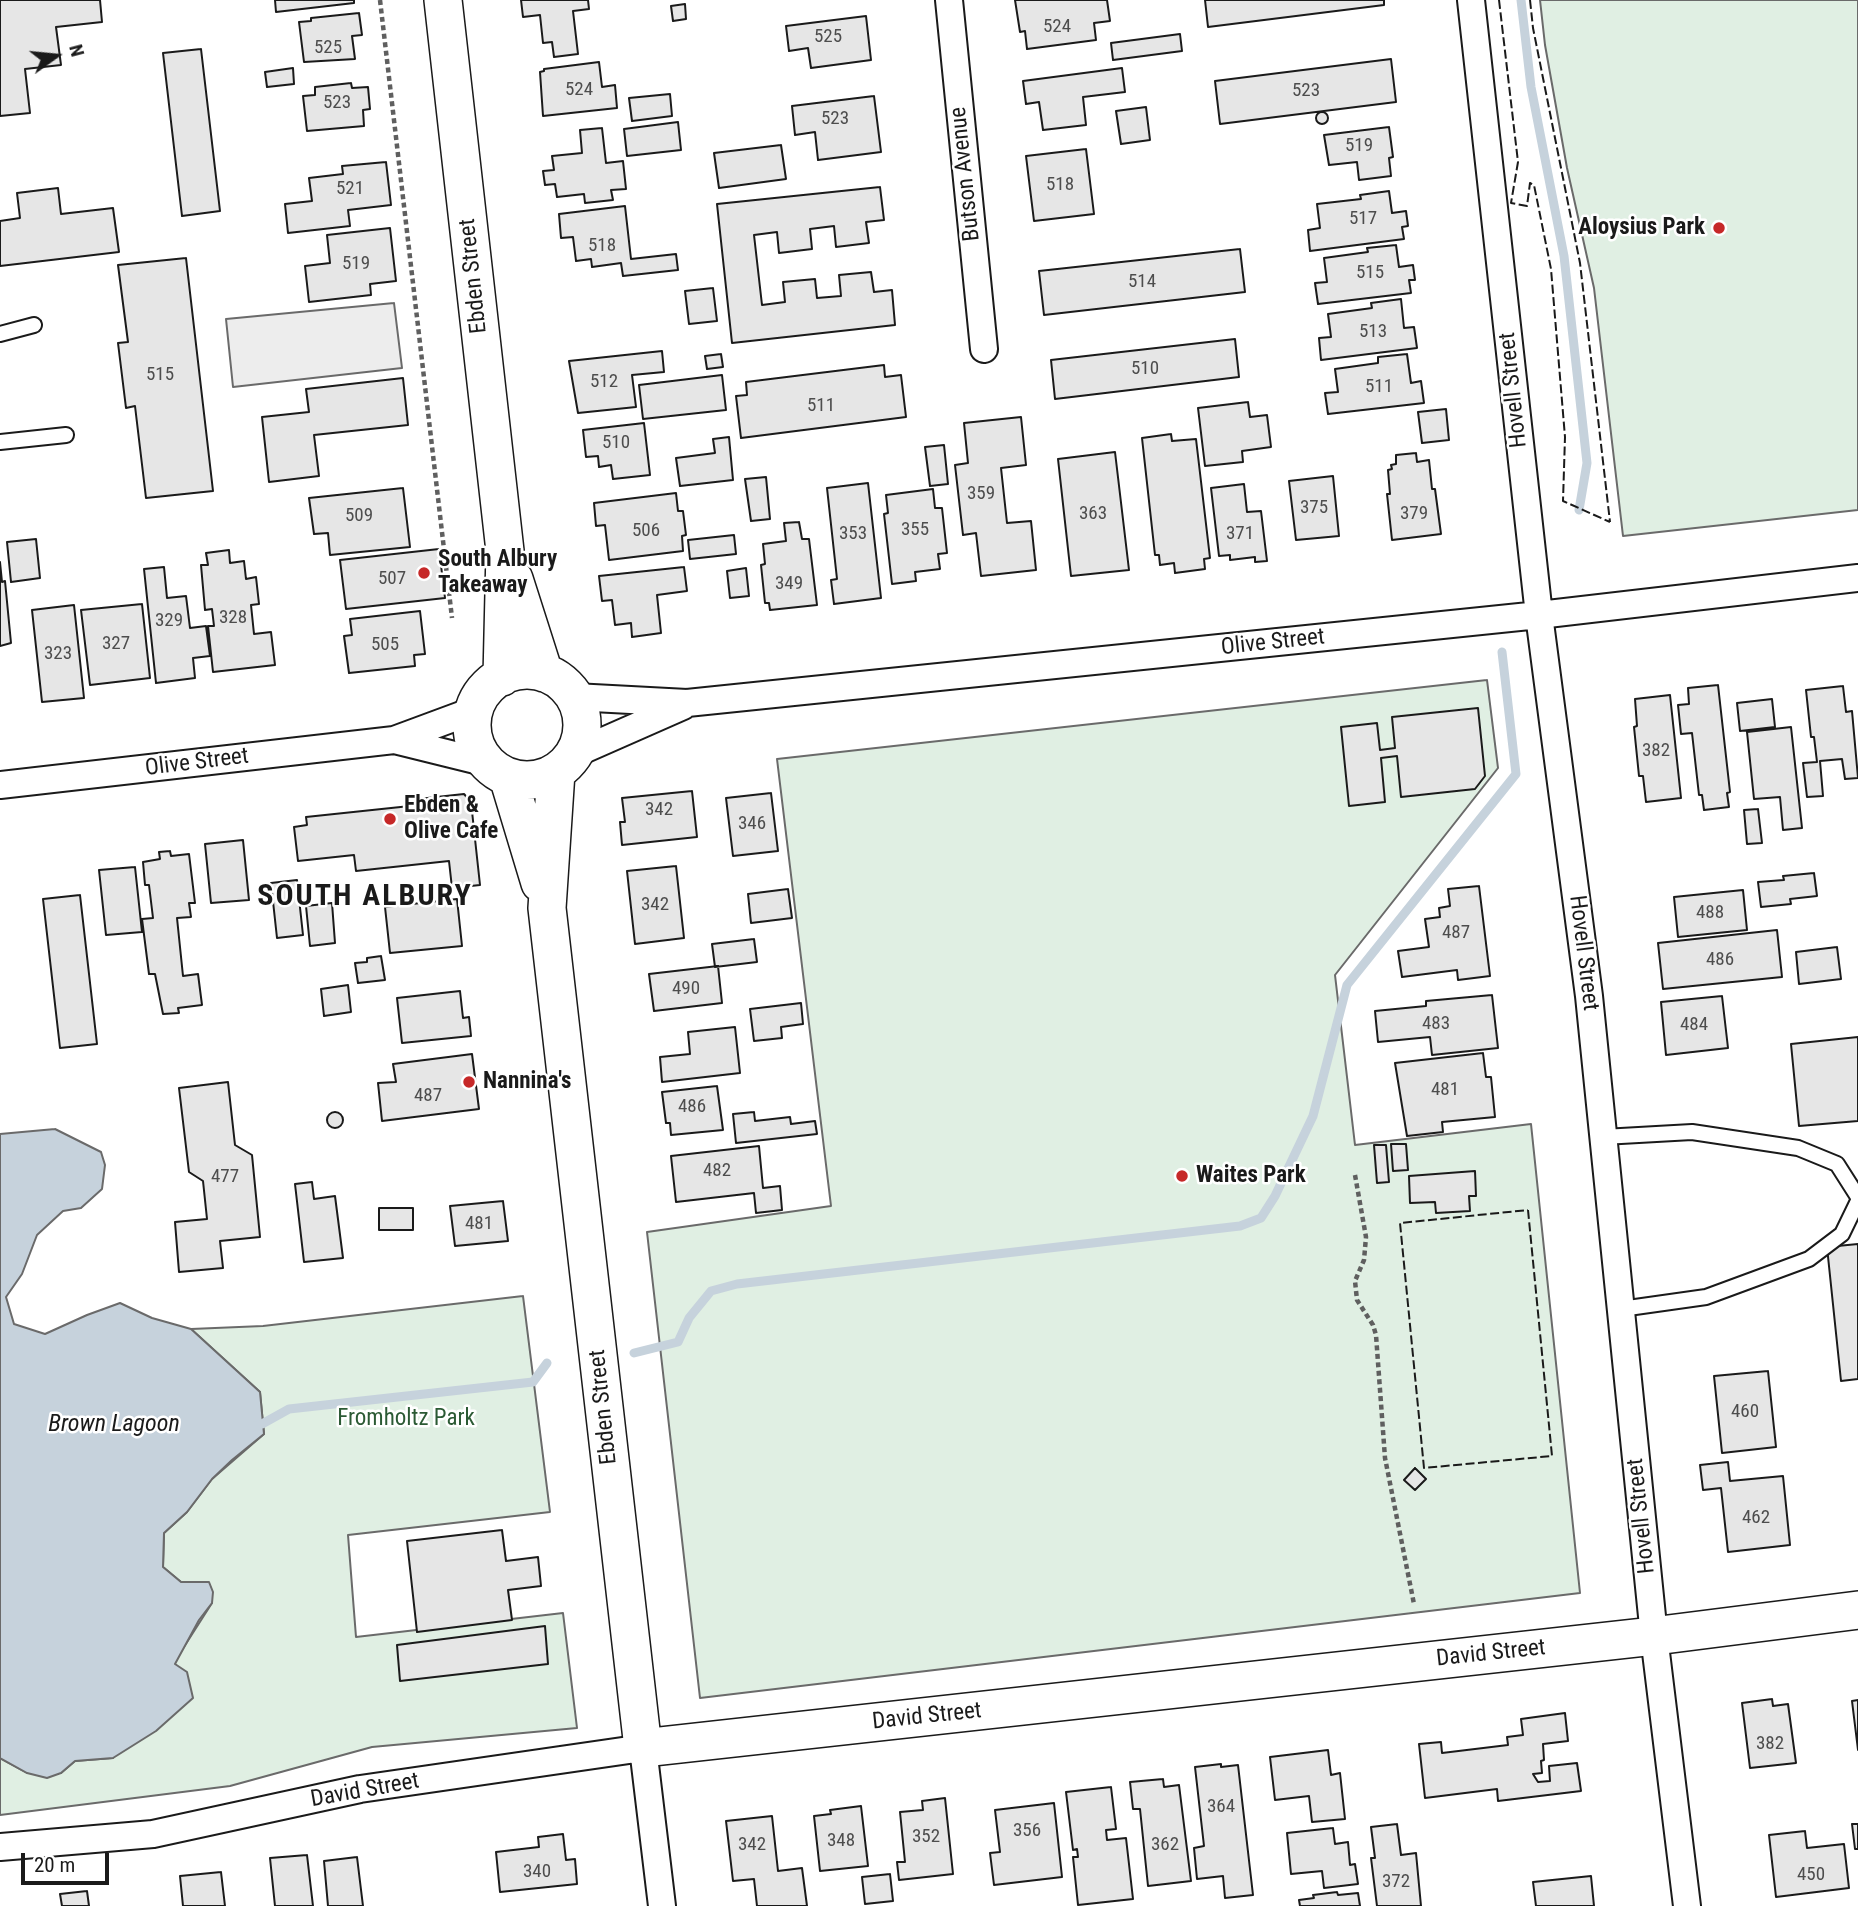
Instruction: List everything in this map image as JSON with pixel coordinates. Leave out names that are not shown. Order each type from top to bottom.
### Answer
[{"type":"street","name":"Ebden Street","points":[[443,0],[505,551],[502,677]]},
{"type":"street","name":"Butson Avenue","points":[[949,0],[984,349]]},
{"type":"street","name":"Hovell Street","points":[[1471,0],[1539,615],[1589,996],[1654,1636],[1687,1906]]},
{"type":"street","name":"Ebden Street","points":[[505,551],[544,673]]},
{"type":"street","name":"Olive Street","points":[[574,697],[687,703],[1539,615],[1858,578]]},
{"type":"street","points":[[523,671],[544,673],[556,678],[574,697],[580,711],[580,740],[565,763],[532,780],[498,770],[479,751],[474,738],[472,724],[481,696],[490,685],[502,677],[523,671]]},
{"type":"street","name":"Olive Street","points":[[565,763],[687,703]]},
{"type":"street","name":"Olive Street","points":[[0,785],[394,740],[475,710]]},
{"type":"street","name":"Olive Street","points":[[394,740],[498,770]]},
{"type":"street","name":"Ebden Street","points":[[547,908],[565,763]]},
{"type":"street","name":"Ebden Street","points":[[498,770],[547,908],[662,1906]]},
{"type":"street","name":"David Street","points":[[0,1847],[153,1834],[360,1790],[643,1748],[1654,1636],[1858,1610]]},
{"type":"lane","points":[[0,334],[34,325]]},
{"type":"lane","points":[[0,442],[66,435]]},
{"type":"lane","points":[[1603,1137],[1692,1132],[1798,1148],[1837,1164],[1858,1199],[1842,1234],[1808,1259],[1706,1297],[1621,1309]]},
{"type":"path","points":[[380,0],[452,618]]},
{"type":"path","points":[[1355,1175],[1366,1237],[1364,1260],[1355,1281],[1357,1300],[1373,1325],[1376,1335],[1385,1458],[1414,1604]]},
{"type":"green space","name":"Aloysius Park","points":[[1540,0],[1858,0],[1858,510],[1623,536],[1594,288],[1567,168],[1545,45]]},
{"type":"green space","name":"Waites Park","points":[[1487,680],[1498,768],[1335,975],[1355,1145],[1531,1124],[1580,1593],[700,1698],[647,1232],[831,1206],[777,759]]},
{"type":"green space","name":"Fromholtz Park","points":[[523,1296],[550,1512],[348,1535],[356,1637],[563,1613],[577,1728],[372,1747],[230,1786],[0,1815],[0,1758],[27,1773],[61,1773],[75,1761],[113,1758],[212,1603],[208,1582],[181,1582],[163,1567],[164,1533],[187,1512],[212,1479],[264,1434],[260,1392],[191,1329],[263,1326]]},
{"type":"shaded area","points":[[394,303],[402,368],[233,387],[226,319]]},
{"type":"water","name":"Brown Lagoon","points":[[55,1129],[101,1152],[105,1165],[102,1189],[81,1208],[63,1211],[37,1235],[22,1274],[6,1297],[14,1324],[45,1334],[120,1303],[152,1318],[191,1329],[260,1392],[264,1434],[212,1479],[187,1512],[164,1533],[163,1567],[181,1582],[209,1582],[213,1592],[212,1603],[199,1620],[175,1664],[187,1672],[193,1698],[156,1731],[113,1758],[75,1761],[61,1773],[47,1778],[27,1773],[0,1758],[0,1134]]},
{"type":"building","points":[[0,0],[100,0],[102,22],[56,27],[61,65],[25,69],[30,113],[0,116]]},
{"type":"building","points":[[275,0],[354,0],[354,3],[276,12]]},
{"type":"building","points":[[521,0],[588,0],[589,9],[573,11],[578,54],[554,57],[552,42],[543,43],[540,15],[523,17]]},
{"type":"building","points":[[1015,0],[1107,0],[1110,21],[1094,23],[1096,40],[1027,49],[1025,31],[1020,32]]},
{"type":"building","points":[[1205,0],[1384,0],[1384,5],[1208,27]]},
{"type":"building","points":[[685,4],[686,19],[673,21],[671,6]]},
{"type":"building","points":[[359,13],[362,35],[352,36],[355,59],[304,62],[299,22],[311,21],[311,18]]},
{"type":"building","points":[[866,16],[871,60],[811,68],[808,48],[789,51],[786,26]]},
{"type":"building","points":[[1180,34],[1182,51],[1113,60],[1111,43]]},
{"type":"building","points":[[201,49],[220,211],[182,216],[163,53]]},
{"type":"building","points":[[1391,59],[1396,102],[1220,124],[1215,81]]},
{"type":"building","points":[[599,62],[602,87],[615,85],[617,108],[543,116],[540,72],[544,69]]},
{"type":"building","points":[[293,68],[294,84],[267,87],[265,72]]},
{"type":"building","points":[[1122,68],[1125,92],[1083,97],[1086,125],[1043,130],[1039,102],[1026,104],[1023,81]]},
{"type":"building","points":[[351,83],[352,88],[368,87],[370,109],[363,110],[364,126],[307,131],[303,96],[315,95],[315,87]]},
{"type":"building","points":[[670,94],[672,116],[632,121],[629,98]]},
{"type":"building","points":[[874,96],[881,152],[818,160],[815,132],[795,135],[792,106]]},
{"type":"building","points":[[1146,107],[1150,140],[1121,144],[1116,111]]},
{"type":"building","points":[[1322,112],[1328,118],[1322,124],[1316,118]]},
{"type":"building","points":[[678,122],[681,150],[627,156],[624,129]]},
{"type":"building","points":[[1389,127],[1393,157],[1389,158],[1391,176],[1359,180],[1357,162],[1329,165],[1324,135]]},
{"type":"building","points":[[602,128],[606,163],[623,161],[626,189],[611,190],[613,200],[585,203],[584,194],[557,197],[555,184],[545,185],[543,171],[554,170],[552,156],[582,153],[580,130]]},
{"type":"building","points":[[781,145],[786,179],[719,188],[714,153]]},
{"type":"building","points":[[1086,149],[1094,214],[1034,221],[1026,156]]},
{"type":"building","points":[[386,162],[391,205],[348,210],[350,226],[288,233],[285,204],[312,201],[309,178],[343,174],[342,166]]},
{"type":"building","points":[[880,187],[884,220],[866,222],[869,243],[836,247],[834,226],[810,229],[812,249],[779,253],[777,232],[754,235],[762,305],[785,302],[783,282],[815,279],[817,298],[841,296],[839,275],[871,272],[874,292],[892,290],[895,325],[732,343],[717,204]]},
{"type":"building","points":[[58,188],[61,214],[113,208],[119,252],[0,266],[0,221],[20,218],[17,193]]},
{"type":"building","points":[[1389,191],[1392,213],[1406,211],[1408,226],[1402,227],[1404,239],[1310,251],[1308,230],[1320,228],[1317,204],[1361,199],[1360,195]]},
{"type":"building","points":[[625,206],[631,259],[676,254],[678,270],[623,276],[621,263],[592,267],[591,259],[576,261],[573,237],[561,238],[559,214]]},
{"type":"building","points":[[390,228],[396,281],[370,284],[371,295],[309,302],[305,266],[330,263],[327,235]]},
{"type":"building","points":[[1396,245],[1399,267],[1413,265],[1415,280],[1409,280],[1411,293],[1318,304],[1315,283],[1327,282],[1324,258],[1368,252],[1367,248]]},
{"type":"building","points":[[1240,249],[1245,292],[1044,315],[1039,271]]},
{"type":"building","points":[[186,258],[213,491],[146,498],[135,406],[126,408],[118,343],[128,342],[118,265]]},
{"type":"building","points":[[713,288],[717,321],[689,324],[685,291]]},
{"type":"building","points":[[1401,299],[1404,328],[1414,327],[1417,348],[1321,360],[1319,338],[1331,337],[1328,314],[1372,308],[1371,303]]},
{"type":"building","points":[[1235,339],[1239,377],[1055,399],[1051,360]]},
{"type":"building","points":[[662,351],[664,372],[632,375],[636,407],[578,413],[569,361]]},
{"type":"building","points":[[721,354],[723,367],[707,369],[705,356]]},
{"type":"building","points":[[1407,354],[1411,383],[1421,381],[1424,403],[1328,414],[1325,393],[1338,392],[1335,369],[1378,363],[1378,357]]},
{"type":"building","points":[[884,365],[885,377],[901,375],[906,417],[741,438],[736,396],[747,395],[746,382]]},
{"type":"building","points":[[722,375],[726,410],[643,419],[639,385]]},
{"type":"building","points":[[403,378],[408,425],[314,435],[319,476],[269,482],[262,417],[309,412],[306,389]]},
{"type":"building","points":[[1248,402],[1250,417],[1267,415],[1271,447],[1242,451],[1243,462],[1205,466],[1198,408]]},
{"type":"building","points":[[1446,409],[1449,440],[1422,443],[1418,412]]},
{"type":"building","points":[[1021,417],[1026,465],[1001,468],[1007,523],[1031,521],[1036,570],[981,576],[976,533],[963,535],[955,465],[968,463],[964,423]]},
{"type":"building","points":[[644,423],[650,475],[613,479],[611,465],[599,467],[598,456],[586,457],[583,430]]},
{"type":"building","points":[[1171,434],[1172,441],[1196,439],[1210,558],[1204,559],[1205,569],[1175,573],[1174,563],[1160,565],[1159,555],[1155,555],[1142,438]]},
{"type":"building","points":[[729,437],[733,480],[680,486],[676,458],[715,453],[713,439]]},
{"type":"building","points":[[944,445],[948,484],[930,486],[925,447]]},
{"type":"building","points":[[1115,452],[1129,570],[1071,576],[1058,459]]},
{"type":"building","points":[[1416,453],[1417,462],[1429,460],[1441,534],[1392,540],[1387,494],[1390,494],[1388,470],[1392,469],[1391,465],[1396,464],[1396,455]]},
{"type":"building","points":[[1333,476],[1339,536],[1296,540],[1289,481]]},
{"type":"building","points":[[766,477],[770,519],[751,521],[745,479]]},
{"type":"building","points":[[868,483],[881,598],[834,604],[831,580],[837,579],[827,488]]},
{"type":"building","points":[[1244,484],[1247,512],[1261,511],[1267,561],[1255,562],[1255,557],[1230,560],[1230,555],[1219,556],[1211,488]]},
{"type":"building","points":[[403,488],[410,547],[330,555],[328,533],[314,534],[309,498]]},
{"type":"building","points":[[933,489],[935,508],[942,508],[947,553],[938,554],[940,569],[915,572],[916,581],[892,584],[884,514],[888,513],[886,495]]},
{"type":"building","points":[[676,493],[678,511],[683,511],[686,535],[682,536],[683,551],[609,560],[605,525],[596,526],[594,503]]},
{"type":"building","points":[[799,522],[802,539],[809,539],[817,605],[770,610],[769,603],[765,603],[761,565],[765,564],[763,544],[786,541],[784,523]]},
{"type":"building","points":[[734,535],[736,554],[690,559],[688,540]]},
{"type":"building","points":[[36,539],[40,578],[11,582],[7,542]]},
{"type":"building","points":[[439,549],[445,598],[346,609],[340,560]]},
{"type":"building","points":[[229,550],[230,563],[244,561],[246,579],[256,577],[259,604],[251,605],[254,634],[271,632],[275,665],[213,672],[208,626],[214,626],[212,609],[205,610],[201,565],[208,565],[206,553]]},
{"type":"building","points":[[0,562],[2,582],[5,581],[11,643],[0,646]]},
{"type":"building","points":[[164,567],[167,598],[186,596],[190,628],[206,626],[210,656],[193,658],[195,678],[156,683],[144,569]]},
{"type":"building","points":[[684,567],[687,591],[657,595],[661,633],[632,637],[631,623],[615,625],[612,600],[602,601],[599,576]]},
{"type":"building","points":[[746,568],[749,596],[730,598],[727,571]]},
{"type":"building","points":[[142,604],[150,678],[90,685],[81,610]]},
{"type":"building","points":[[74,605],[84,698],[42,702],[32,610]]},
{"type":"building","points":[[420,611],[425,654],[414,655],[415,666],[349,673],[344,636],[352,635],[350,619]]},
{"type":"building","points":[[1718,685],[1730,792],[1727,793],[1729,807],[1704,810],[1702,795],[1699,795],[1692,733],[1681,734],[1678,705],[1689,704],[1688,688]]},
{"type":"building","points":[[1843,686],[1846,712],[1852,711],[1858,778],[1845,779],[1842,759],[1820,761],[1823,796],[1807,797],[1803,763],[1817,762],[1814,737],[1811,737],[1806,690]]},
{"type":"building","points":[[1670,695],[1681,798],[1646,802],[1643,776],[1639,776],[1634,727],[1637,726],[1635,699]]},
{"type":"building","points":[[1772,699],[1775,727],[1740,731],[1737,703]]},
{"type":"building","points":[[1478,708],[1485,776],[1475,789],[1401,797],[1397,756],[1381,758],[1385,802],[1349,806],[1341,727],[1377,723],[1380,750],[1395,748],[1392,717]]},
{"type":"building","points":[[1791,727],[1802,828],[1783,830],[1780,797],[1754,799],[1747,732]]},
{"type":"building","points":[[692,791],[697,837],[622,845],[620,822],[625,822],[622,798]]},
{"type":"building","points":[[771,793],[778,851],[733,856],[726,798]]},
{"type":"building","points":[[464,794],[471,802],[480,885],[452,888],[449,861],[356,871],[354,855],[298,861],[294,827],[307,825],[306,817],[410,806],[409,800]]},
{"type":"building","points":[[1758,809],[1762,843],[1747,844],[1744,810]]},
{"type":"building","points":[[243,840],[249,900],[211,903],[205,844]]},
{"type":"building","points":[[170,851],[171,856],[189,854],[195,903],[189,903],[191,917],[177,918],[183,976],[198,974],[202,1005],[178,1008],[179,1013],[163,1014],[155,974],[149,974],[142,919],[153,918],[143,862],[160,859],[159,852]]},
{"type":"building","points":[[676,866],[684,938],[635,944],[627,871]]},
{"type":"building","points":[[135,867],[142,932],[106,935],[99,870]]},
{"type":"building","points":[[1814,873],[1817,896],[1790,899],[1791,904],[1761,907],[1758,882],[1784,880],[1783,876]]},
{"type":"building","points":[[297,880],[303,935],[277,938],[271,883]]},
{"type":"building","points":[[1479,886],[1490,976],[1458,980],[1457,970],[1402,977],[1398,951],[1429,947],[1425,919],[1440,917],[1439,908],[1450,906],[1448,889]]},
{"type":"building","points":[[788,889],[792,918],[751,923],[748,894]]},
{"type":"building","points":[[1743,890],[1747,930],[1678,937],[1674,897]]},
{"type":"building","points":[[80,895],[97,1044],[60,1048],[43,899]]},
{"type":"building","points":[[457,899],[462,946],[390,953],[385,907]]},
{"type":"building","points":[[332,903],[335,943],[310,946],[306,906]]},
{"type":"building","points":[[1777,930],[1782,977],[1663,989],[1658,943]]},
{"type":"building","points":[[754,939],[757,962],[715,967],[712,944]]},
{"type":"building","points":[[1837,947],[1841,979],[1799,984],[1796,952]]},
{"type":"building","points":[[381,956],[385,980],[358,983],[355,963],[367,962],[367,958]]},
{"type":"building","points":[[718,966],[722,1003],[654,1011],[649,974]]},
{"type":"building","points":[[348,985],[351,1012],[324,1016],[321,989]]},
{"type":"building","points":[[460,991],[463,1018],[469,1017],[471,1036],[402,1043],[397,998]]},
{"type":"building","points":[[1492,995],[1498,1048],[1432,1055],[1430,1037],[1378,1042],[1375,1011],[1426,1006],[1426,1001]]},
{"type":"building","points":[[1722,996],[1728,1048],[1666,1055],[1661,1002]]},
{"type":"building","points":[[801,1003],[803,1024],[781,1027],[782,1038],[754,1041],[750,1009]]},
{"type":"building","points":[[735,1027],[740,1073],[662,1082],[660,1057],[690,1054],[688,1032]]},
{"type":"building","points":[[1858,1037],[1858,1121],[1799,1126],[1791,1044]]},
{"type":"building","points":[[1483,1053],[1486,1077],[1491,1077],[1495,1117],[1442,1122],[1443,1132],[1407,1136],[1395,1063]]},
{"type":"building","points":[[472,1054],[479,1109],[382,1121],[378,1083],[396,1082],[393,1064]]},
{"type":"building","points":[[228,1082],[235,1145],[252,1155],[260,1237],[220,1241],[223,1268],[179,1272],[175,1222],[207,1219],[203,1181],[189,1172],[179,1088]]},
{"type":"building","points":[[717,1086],[723,1130],[671,1135],[670,1123],[666,1123],[662,1092]]},
{"type":"building","points":[[335,1112],[341,1114],[341,1126],[335,1128],[329,1126],[327,1120],[329,1114]]},
{"type":"building","points":[[754,1112],[755,1121],[790,1117],[791,1124],[815,1121],[817,1134],[736,1143],[733,1114]]},
{"type":"building","points":[[1391,1144],[1406,1144],[1408,1170],[1393,1171]]},
{"type":"building","points":[[1374,1145],[1386,1145],[1389,1182],[1377,1183]]},
{"type":"building","points":[[759,1146],[763,1188],[780,1186],[782,1210],[756,1213],[754,1193],[676,1202],[671,1156]]},
{"type":"building","points":[[1475,1171],[1476,1196],[1469,1196],[1470,1211],[1436,1213],[1435,1202],[1410,1203],[1409,1176]]},
{"type":"building","points":[[312,1182],[314,1199],[335,1196],[343,1258],[304,1262],[295,1184]]},
{"type":"building","points":[[503,1201],[508,1241],[455,1246],[450,1206]]},
{"type":"building","points":[[379,1208],[413,1208],[413,1230],[379,1230]]},
{"type":"building","points":[[1858,1244],[1858,1379],[1841,1381],[1827,1247]]},
{"type":"building","points":[[1768,1371],[1776,1447],[1722,1453],[1714,1376]]},
{"type":"building","points":[[1728,1462],[1730,1481],[1783,1476],[1790,1545],[1728,1552],[1721,1488],[1703,1490],[1700,1465]]},
{"type":"building","points":[[1415,1468],[1426,1479],[1415,1490],[1404,1480]]},
{"type":"building","points":[[502,1530],[506,1561],[538,1557],[541,1586],[508,1590],[512,1620],[417,1632],[407,1541]]},
{"type":"building","points":[[545,1626],[548,1664],[400,1681],[397,1645]]},
{"type":"building","points":[[1772,1699],[1773,1706],[1788,1704],[1796,1763],[1750,1768],[1742,1703]]},
{"type":"building","points":[[1858,1700],[1858,1750],[1852,1701]]},
{"type":"building","points":[[1565,1713],[1568,1741],[1543,1744],[1542,1773],[1533,1774],[1538,1782],[1550,1781],[1549,1766],[1577,1763],[1581,1791],[1498,1801],[1497,1789],[1425,1798],[1419,1744],[1441,1742],[1442,1753],[1508,1745],[1507,1737],[1523,1735],[1521,1719]]},
{"type":"building","points":[[1328,1750],[1331,1775],[1340,1773],[1345,1819],[1312,1822],[1309,1796],[1275,1800],[1270,1757]]},
{"type":"building","points":[[1221,1764],[1221,1767],[1238,1765],[1253,1895],[1225,1898],[1223,1876],[1197,1879],[1194,1848],[1204,1846],[1195,1767]]},
{"type":"building","points":[[1163,1779],[1164,1787],[1179,1785],[1191,1881],[1148,1886],[1140,1809],[1133,1809],[1130,1782]]},
{"type":"building","points":[[1111,1787],[1116,1829],[1106,1830],[1107,1840],[1126,1838],[1133,1899],[1078,1905],[1073,1857],[1078,1857],[1077,1849],[1073,1850],[1066,1792]]},
{"type":"building","points":[[945,1798],[953,1874],[899,1880],[897,1862],[905,1862],[900,1812],[923,1810],[922,1801]]},
{"type":"building","points":[[1054,1803],[1062,1877],[994,1885],[990,1853],[1000,1852],[995,1810]]},
{"type":"building","points":[[861,1806],[868,1866],[820,1871],[814,1816],[831,1814],[830,1810]]},
{"type":"building","points":[[772,1816],[778,1871],[802,1868],[807,1906],[757,1906],[754,1879],[733,1881],[726,1821]]},
{"type":"building","points":[[1397,1824],[1401,1855],[1416,1853],[1421,1906],[1377,1906],[1371,1858],[1375,1858],[1371,1827]]},
{"type":"building","points":[[1852,1824],[1858,1824],[1858,1849],[1855,1849]]},
{"type":"building","points":[[1333,1828],[1335,1844],[1348,1842],[1350,1865],[1355,1864],[1358,1884],[1324,1888],[1322,1871],[1291,1874],[1287,1833]]},
{"type":"building","points":[[1805,1831],[1807,1848],[1844,1844],[1849,1888],[1776,1897],[1769,1835]]},
{"type":"building","points":[[563,1834],[566,1860],[575,1859],[577,1884],[500,1892],[496,1852],[539,1847],[538,1837]]},
{"type":"building","points":[[307,1855],[313,1906],[275,1906],[270,1858]]},
{"type":"building","points":[[357,1857],[363,1906],[328,1906],[324,1861]]},
{"type":"building","points":[[221,1872],[225,1906],[183,1906],[180,1876]]},
{"type":"building","points":[[890,1874],[893,1901],[865,1904],[862,1877]]},
{"type":"building","points":[[1591,1876],[1594,1906],[1536,1906],[1533,1882]]},
{"type":"building","points":[[87,1891],[89,1906],[62,1906],[60,1894]]},
{"type":"building","points":[[1337,1892],[1338,1895],[1358,1893],[1360,1906],[1300,1906],[1299,1900]]},
{"type":"waterway","points":[[1521,0],[1531,87],[1564,256],[1587,463],[1579,510]]},
{"type":"waterway","points":[[634,1353],[678,1342],[689,1318],[711,1291],[737,1284],[1240,1226],[1261,1218],[1275,1196],[1313,1116],[1347,985],[1516,774],[1502,652]]},
{"type":"waterway","points":[[252,1427],[289,1409],[533,1382],[547,1363]]},
{"type":"fence","points":[[1499,0],[1518,162],[1511,203],[1527,206],[1530,183],[1534,185],[1551,269],[1565,437],[1563,501],[1610,522]]},
{"type":"fence","points":[[1530,0],[1533,28],[1580,263],[1610,522]]},
{"type":"fence","points":[[1528,1210],[1552,1456],[1424,1468],[1400,1223],[1528,1210]]},
{"type":"place","name":"Aloysius Park","points":[[1719,228]]},
{"type":"place","name":"South Albury Takeaway","points":[[424,573]]},
{"type":"place","name":"Ebden & Olive Cafe","points":[[390,819]]},
{"type":"place","name":"Nannina's","points":[[469,1082]]},
{"type":"place","name":"Waites Park","points":[[1182,1176]]},
{"type":"district","name":"SOUTH ALBURY","points":[[365,897]]}]
